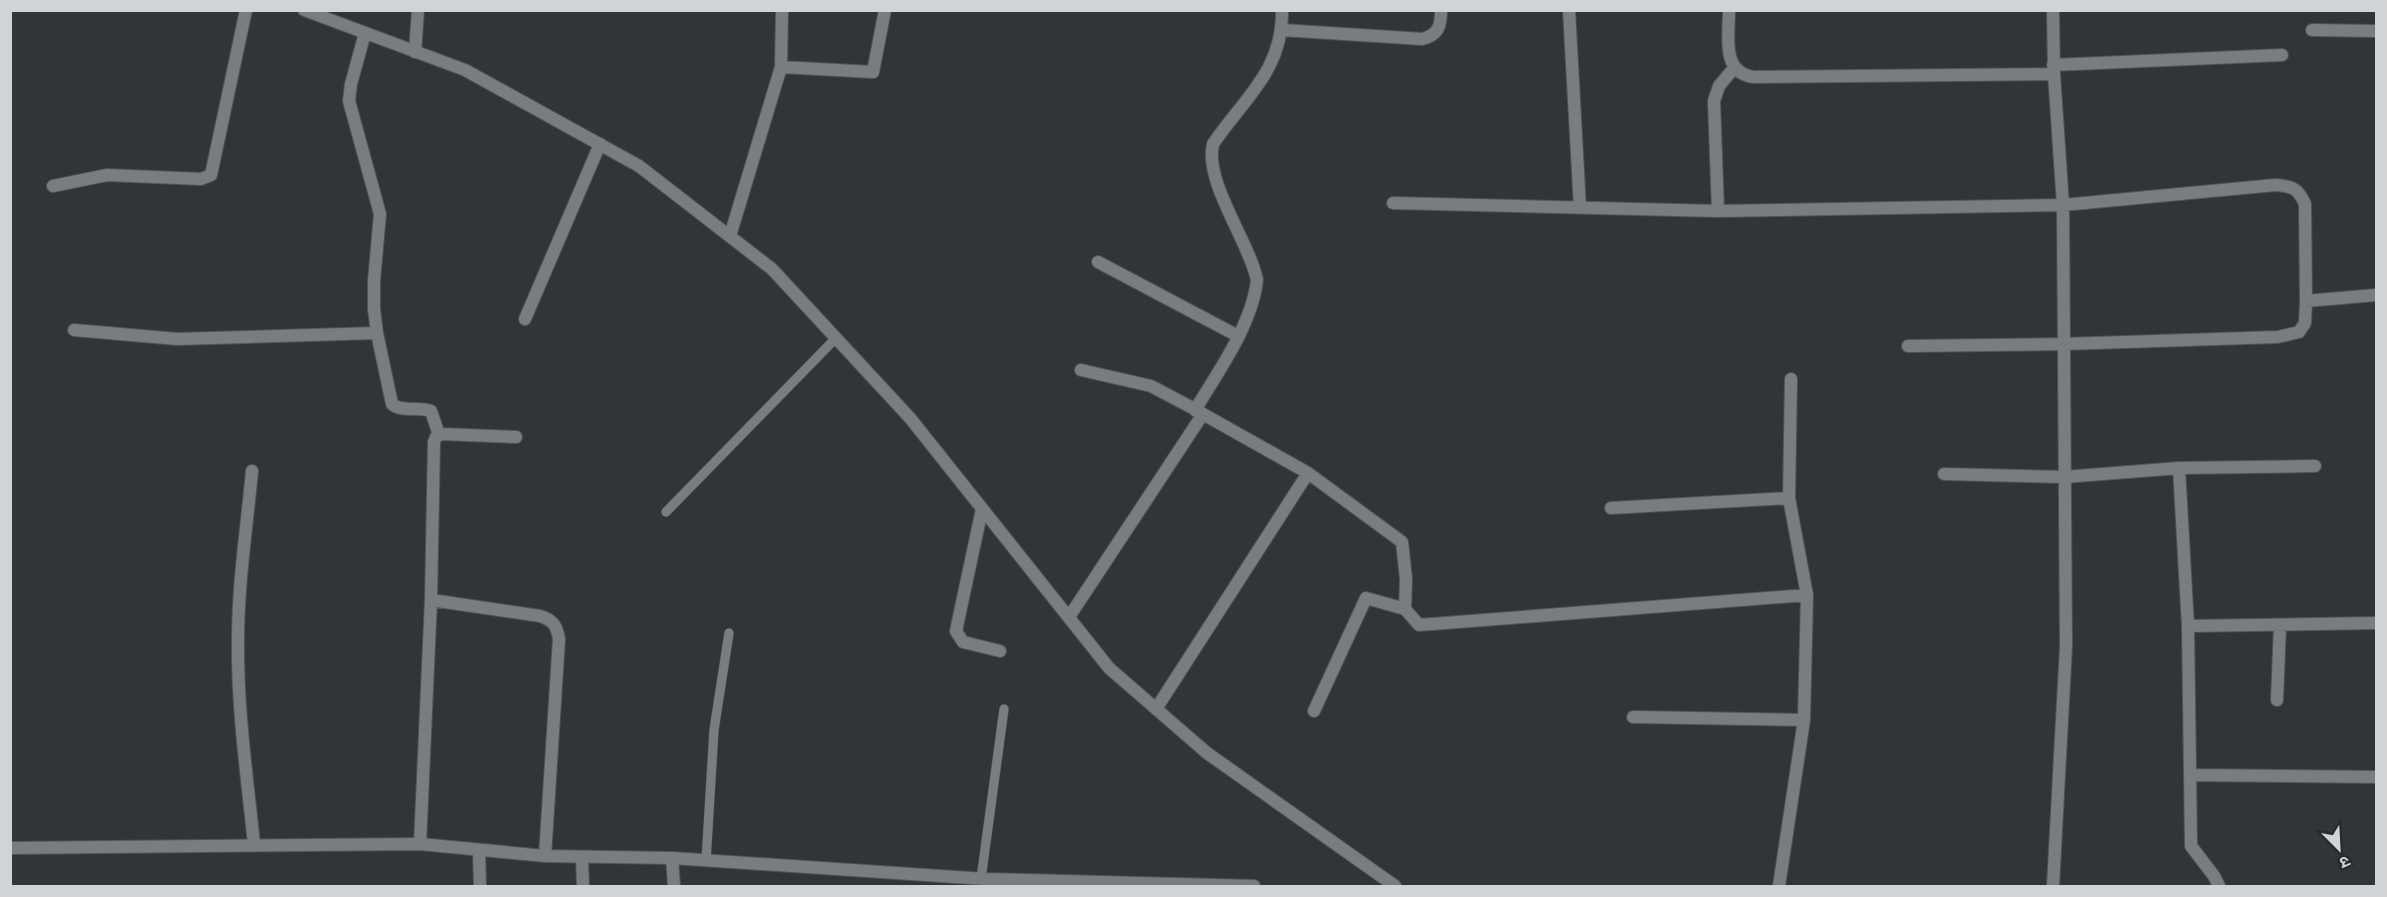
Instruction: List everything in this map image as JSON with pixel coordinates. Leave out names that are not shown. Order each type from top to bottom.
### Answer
[{"type":"street","points":[[53,186],[107,175],[201,179],[212,175],[246,10]]},
{"type":"street","points":[[304,10],[465,70],[600,144],[639,166],[772,269],[910,418],[1108,668],[1207,753],[1395,886]]},
{"type":"street","points":[[415,52],[418,10]]},
{"type":"street","points":[[730,236],[781,67],[782,10]]},
{"type":"street","points":[[781,67],[873,72],[885,10]]},
{"type":"street","points":[[1069,617],[1199,412],[1238,336],[1256,291],[1255,272],[1217,180],[1211,155],[1213,144],[1263,79],[1277,51],[1282,30],[1282,10]]},
{"type":"street","points":[[1282,30],[1422,39],[1436,34],[1440,28],[1441,10]]},
{"type":"street","points":[[1569,10],[1580,208]]},
{"type":"street","points":[[1729,10],[1730,52],[1734,68],[1743,75],[1753,77],[2053,70],[2282,55]]},
{"type":"street","points":[[2053,10],[2053,70],[2063,205],[2066,646],[2053,886]]},
{"type":"street","points":[[2312,30],[2376,31]]},
{"type":"street","points":[[365,33],[351,84],[349,101],[380,214],[374,281],[377,333],[392,404],[398,408],[431,411],[440,435]]},
{"type":"street","points":[[1718,211],[1714,101],[1719,86],[1734,68]]},
{"type":"street","points":[[525,319],[600,144]]},
{"type":"street","points":[[1393,203],[1718,211],[2063,205],[2275,185],[2291,186],[2300,192],[2305,204],[2305,323],[2299,332],[2290,335],[2064,344],[1908,346]]},
{"type":"street","points":[[1098,262],[1238,336]]},
{"type":"street","points":[[2306,301],[2376,295]]},
{"type":"street","points":[[74,330],[177,339],[377,333]]},
{"type":"street","points":[[1081,370],[1150,386],[1199,412],[1308,473],[1402,542],[1406,579],[1405,609]]},
{"type":"street","points":[[1779,886],[1803,720],[1807,595],[1789,498],[1791,380]]},
{"type":"street","points":[[440,435],[516,437]]},
{"type":"street","points":[[420,844],[431,600],[434,442],[440,435]]},
{"type":"street","points":[[1944,474],[2064,477],[2179,468],[2315,466]]},
{"type":"street","points":[[2179,468],[2188,626],[2191,846],[2219,886]]},
{"type":"street","points":[[252,471],[240,590],[238,639],[239,693],[254,844]]},
{"type":"street","points":[[1156,709],[1308,473]]},
{"type":"street","points":[[1611,508],[1789,498]]},
{"type":"street","points":[[982,509],[956,631],[963,642],[1000,651]]},
{"type":"street","points":[[1314,711],[1366,598],[1405,609],[1419,625],[1807,595]]},
{"type":"street","points":[[431,600],[540,616],[548,619],[556,627],[559,639],[545,856]]},
{"type":"street","points":[[2188,626],[2376,623]]},
{"type":"street","points":[[2277,700],[2280,625]]},
{"type":"street","points":[[1633,717],[1803,720]]},
{"type":"street","points":[[2190,775],[2376,777]]},
{"type":"street","points":[[10,848],[420,844],[545,856],[672,858],[981,879],[1123,885],[1254,886]]},
{"type":"street","points":[[479,851],[480,886]]},
{"type":"street","points":[[582,858],[583,886]]},
{"type":"street","points":[[672,858],[674,886]]},
{"type":"lane","points":[[666,512],[836,338]]},
{"type":"lane","points":[[706,861],[714,730],[729,633]]},
{"type":"lane","points":[[981,879],[1004,709]]}]
